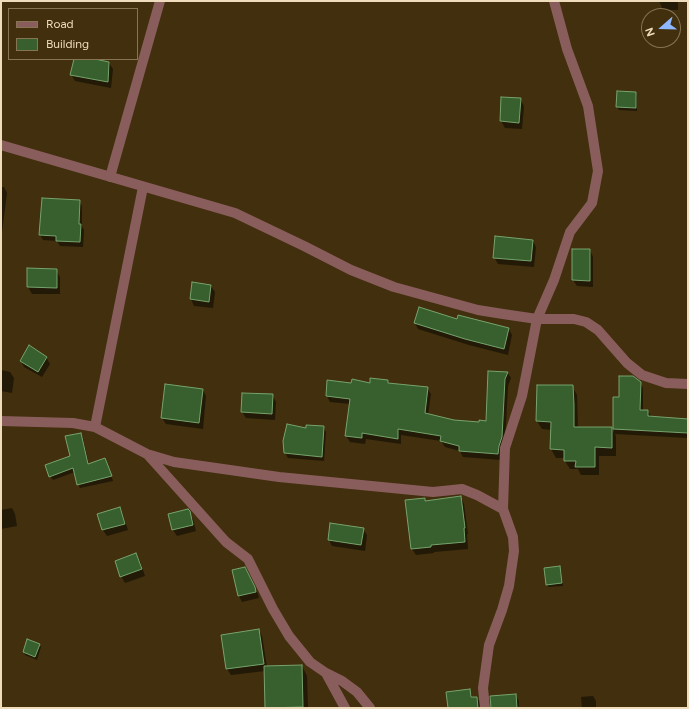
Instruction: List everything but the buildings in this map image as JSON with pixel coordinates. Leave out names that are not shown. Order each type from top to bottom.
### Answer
[{"type":"street","points":[[110,177],[160,1]]},
{"type":"street","points":[[485,708],[483,688],[489,645],[509,586],[514,551],[513,537],[503,510],[505,448],[522,396],[537,319],[554,280],[570,232],[592,203],[598,171],[588,106],[567,49],[554,1]]},
{"type":"street","points":[[1,145],[235,213],[351,270],[394,287],[478,310],[537,319],[574,319],[586,322],[598,330],[627,363],[642,374],[666,382],[688,384]]},
{"type":"street","points":[[96,427],[143,186]]},
{"type":"street","points":[[1,421],[73,423],[96,427],[147,454],[174,462],[279,477],[433,492],[462,489],[477,495],[503,510]]},
{"type":"street","points":[[147,454],[226,542],[248,559],[273,609],[289,636],[310,662],[326,673],[342,681],[357,692],[370,708]]},
{"type":"street","points":[[326,673],[345,708]]}]
